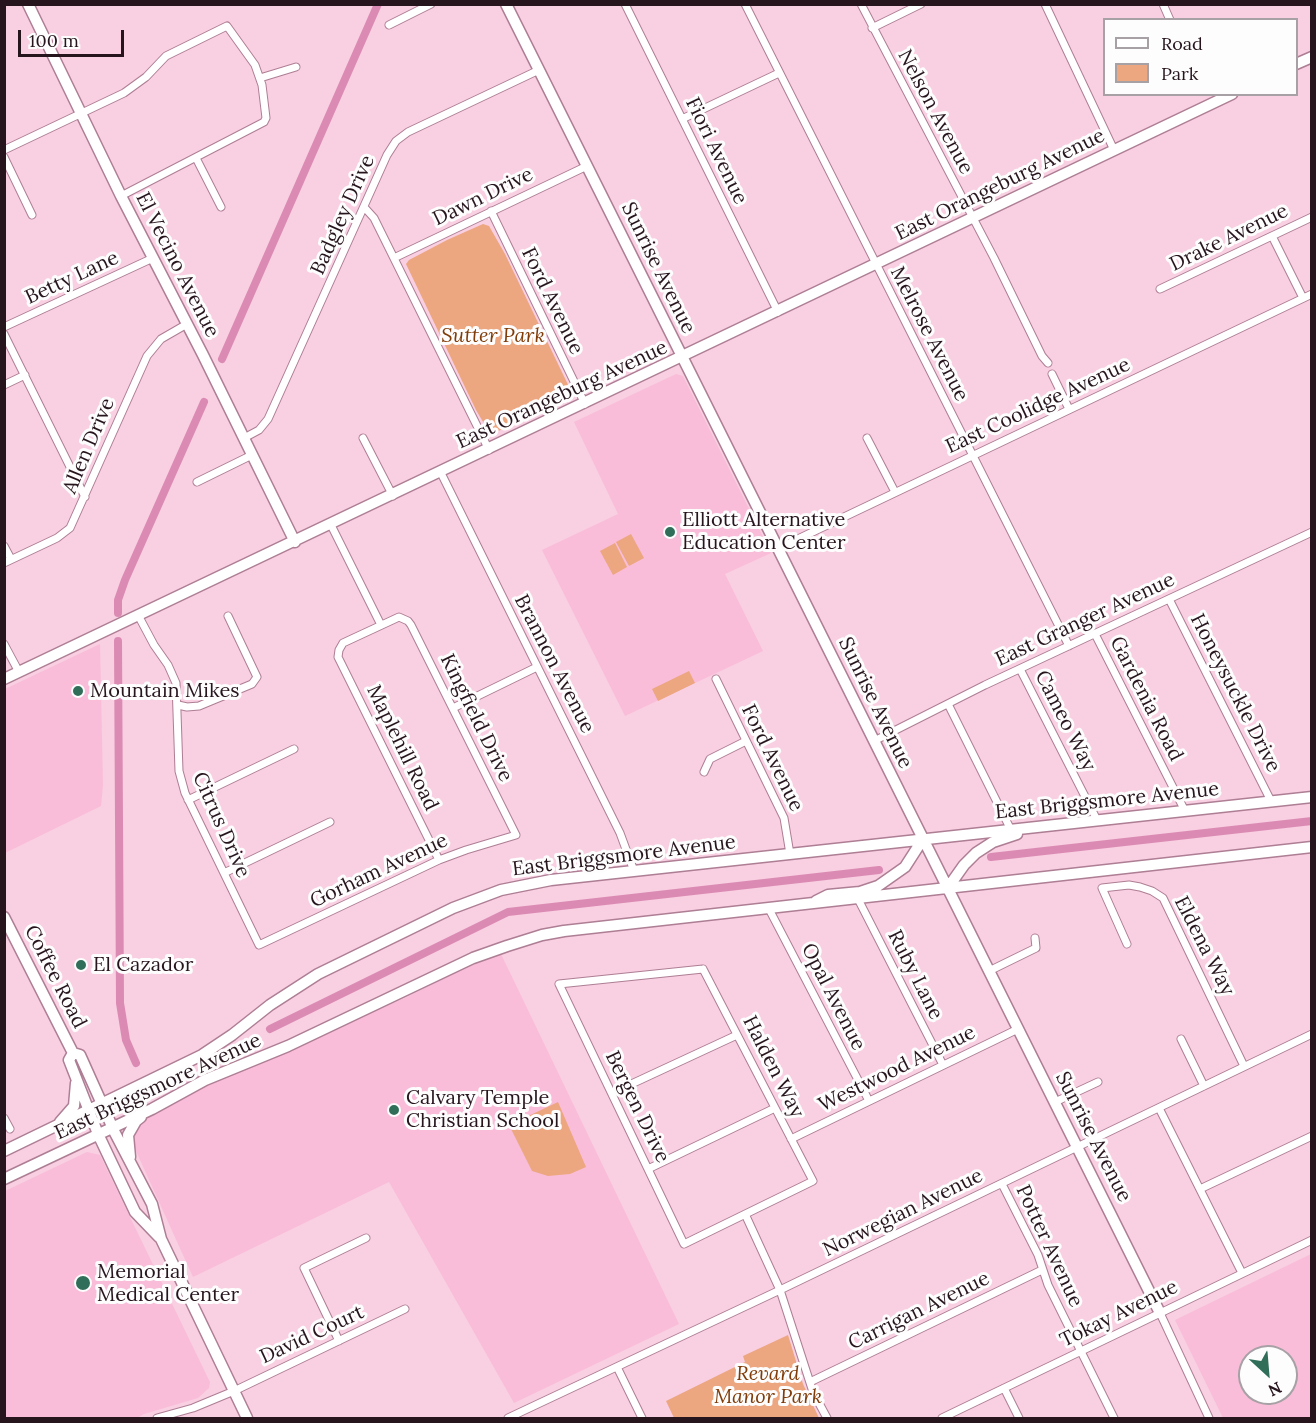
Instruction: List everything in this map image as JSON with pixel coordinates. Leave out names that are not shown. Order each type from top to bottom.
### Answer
[{"type":"main road","name":"El Vecino Avenue","points":[[28,4],[295,542]]},
{"type":"main road","name":"Sunrise Avenue","points":[[507,4],[1160,1313]]},
{"type":"main road","name":"East Orangeburg Avenue","points":[[4,679],[972,219],[1114,150],[1210,99]]},
{"type":"main road","name":"East Briggsmore Avenue","points":[[4,1151],[202,1055],[270,1005],[318,974],[453,908],[526,884],[1311,797]]},
{"type":"main road","points":[[947,889],[964,865],[976,853],[993,842],[1009,835],[1036,831],[1052,825]]},
{"type":"main road","points":[[810,904],[828,895],[860,892],[878,886],[905,867],[923,839]]},
{"type":"main road","name":"East Briggsmore Avenue","points":[[4,1179],[205,1080],[288,1046],[465,962],[507,945],[564,931],[1311,847]]},
{"type":"main road","name":"Coffee Road","points":[[5,919],[73,1053],[80,1055],[152,1204],[161,1239],[247,1419]]},
{"type":"main road","name":"Coffee Road","points":[[73,1053],[69,1060],[98,1134],[135,1212],[161,1239]]},
{"type":"main road","points":[[58,1125],[74,1106],[77,1079]]},
{"type":"main road","points":[[132,1166],[128,1135],[136,1121],[152,1108]]},
{"type":"street","points":[[389,25],[431,4]]},
{"type":"street","name":"Fiori Avenue","points":[[625,4],[778,312]]},
{"type":"street","name":"Melrose Avenue","points":[[745,4],[1069,646]]},
{"type":"street","name":"Nelson Avenue","points":[[861,4],[1048,363]]},
{"type":"street","points":[[872,28],[921,4]]},
{"type":"street","points":[[1045,4],[1114,150]]},
{"type":"street","points":[[1163,4],[1169,18]]},
{"type":"street","points":[[4,150],[136,86],[166,56],[227,26],[252,60],[260,78],[266,118],[264,122],[122,196]]},
{"type":"street","points":[[260,78],[296,67]]},
{"type":"street","name":"Badgley Drive","points":[[244,438],[259,430],[268,419],[387,155],[401,136],[539,70]]},
{"type":"street","points":[[682,119],[779,73]]},
{"type":"street","points":[[4,157],[32,215]]},
{"type":"street","points":[[196,158],[221,207]]},
{"type":"street","name":"Dawn Drive","points":[[394,258],[587,166]]},
{"type":"street","points":[[364,207],[374,218],[489,450]]},
{"type":"street","name":"Ford Avenue","points":[[490,211],[585,404]]},
{"type":"street","name":"Drake Avenue","points":[[1160,289],[1311,217]]},
{"type":"street","points":[[1272,236],[1303,298]]},
{"type":"street","name":"Betty Lane","points":[[4,327],[153,258]]},
{"type":"street","name":"East Coolidge Avenue","points":[[778,548],[1311,294]]},
{"type":"street","name":"Allen Drive","points":[[8,561],[63,534],[74,521],[147,356],[161,339],[187,324]]},
{"type":"street","points":[[4,334],[85,497]]},
{"type":"street","points":[[1052,374],[1069,410]]},
{"type":"street","points":[[4,386],[25,375]]},
{"type":"street","points":[[363,438],[393,495]]},
{"type":"street","points":[[867,438],[895,492]]},
{"type":"street","points":[[197,482],[252,455]]},
{"type":"street","name":"Brannon Avenue","points":[[441,473],[620,833],[634,871]]},
{"type":"street","points":[[331,525],[381,625]]},
{"type":"street","name":"East Granger Avenue","points":[[874,741],[1020,669],[1311,532]]},
{"type":"street","points":[[4,546],[8,561]]},
{"type":"street","name":"Honeysuckle Drive","points":[[1169,599],[1271,801]]},
{"type":"street","name":"Citrus Drive","points":[[138,615],[176,683],[179,771],[188,800],[259,945]]},
{"type":"street","points":[[178,705],[199,706],[252,684],[257,677],[228,616]]},
{"type":"street","name":"Kingfield Drive","points":[[381,625],[395,618],[404,618],[411,625],[516,835]]},
{"type":"street","name":"Maplehill Road","points":[[381,625],[343,643],[338,657],[439,860]]},
{"type":"street","name":"Gardenia Road","points":[[1095,634],[1185,811]]},
{"type":"street","points":[[4,644],[19,672]]},
{"type":"street","points":[[453,708],[537,667]]},
{"type":"street","name":"Cameo Way","points":[[1020,669],[1097,820]]},
{"type":"street","name":"Ford Avenue","points":[[716,679],[784,818],[790,854]]},
{"type":"street","points":[[948,704],[1011,830]]},
{"type":"street","points":[[704,772],[710,759],[746,741]]},
{"type":"street","points":[[188,800],[294,750]]},
{"type":"street","points":[[224,873],[330,822]]},
{"type":"street","name":"Gorham Avenue","points":[[259,945],[439,860],[516,835]]},
{"type":"street","name":"Eldena Way","points":[[1127,944],[1102,888],[1129,885],[1152,891],[1162,898],[1244,1066]]},
{"type":"street","name":"Ruby Lane","points":[[858,899],[943,1065]]},
{"type":"street","name":"Opal Avenue","points":[[769,909],[868,1101]]},
{"type":"street","points":[[989,971],[1036,948],[1035,938]]},
{"type":"street","name":"Bergen Drive","points":[[703,969],[559,984],[684,1244],[745,1214]]},
{"type":"street","name":"Halden Way","points":[[703,969],[813,1181],[745,1214]]},
{"type":"street","name":"Westwood Avenue","points":[[791,1139],[1018,1029]]},
{"type":"street","name":"Norwegian Avenue","points":[[508,1419],[1311,1034]]},
{"type":"street","points":[[612,1092],[737,1035]]},
{"type":"street","points":[[1181,1039],[1204,1086]]},
{"type":"street","points":[[1055,1102],[1098,1082]]},
{"type":"street","points":[[648,1169],[775,1108]]},
{"type":"street","points":[[1159,1108],[1242,1273]]},
{"type":"street","points":[[4,1118],[10,1129]]},
{"type":"street","points":[[1200,1189],[1311,1136]]},
{"type":"street","name":"Potter Avenue","points":[[1002,1184],[1038,1255],[1048,1286],[1114,1419]]},
{"type":"street","points":[[745,1214],[780,1290],[810,1382],[827,1419]]},
{"type":"street","points":[[339,1341],[304,1268],[366,1238]]},
{"type":"street","name":"Tokay Avenue","points":[[942,1419],[1311,1240]]},
{"type":"street","name":"Carrigan Avenue","points":[[810,1382],[1042,1270]]},
{"type":"street","name":"David Court","points":[[157,1419],[193,1408],[234,1391],[405,1309]]},
{"type":"street","name":"Sunrise Avenue","points":[[1160,1313],[1209,1419]]},
{"type":"street","points":[[617,1367],[642,1419]]},
{"type":"street","points":[[1004,1388],[1019,1419]]},
{"type":"shaded area","name":"Elliott Alternative Education Center","points":[[676,374],[683,376],[771,553],[725,574],[763,651],[625,716],[542,550],[618,514],[574,422]]},
{"type":"shaded area","points":[[100,644],[103,785],[101,806],[5,853],[5,689]]},
{"type":"shaded area","points":[[501,954],[679,1324],[514,1403],[389,1182],[193,1277],[131,1140],[138,1121],[249,1064],[405,998],[467,967]]},
{"type":"shaded area","name":"Memorial Medical Center","points":[[87,1152],[100,1155],[210,1382],[209,1388],[198,1398],[137,1418],[5,1418],[5,1191]]},
{"type":"shaded area","points":[[1311,1254],[1311,1418],[1223,1418],[1175,1320]]},
{"type":"green space","name":"Sutter Park","points":[[483,224],[489,226],[505,254],[572,393],[571,397],[492,434],[476,410],[406,264],[409,260],[447,240]]},
{"type":"green space","points":[[631,534],[644,558],[629,566],[616,542]]},
{"type":"green space","points":[[615,543],[627,567],[613,575],[600,551]]},
{"type":"green space","points":[[689,671],[695,683],[658,701],[652,689]]},
{"type":"green space","points":[[558,1102],[586,1167],[570,1174],[548,1176],[532,1171],[509,1125]]},
{"type":"green space","name":"Revard Manor Park","points":[[788,1335],[803,1384],[819,1418],[674,1418],[666,1401],[745,1362],[743,1356]]},
{"type":"waterway","points":[[222,359],[378,4]]},
{"type":"waterway","points":[[118,613],[118,600],[125,580],[204,402]]},
{"type":"waterway","points":[[118,641],[120,1003],[126,1040],[136,1063]]},
{"type":"waterway","points":[[991,857],[1312,821]]},
{"type":"waterway","points":[[270,1029],[508,912],[879,870]]},
{"type":"place","name":"Elliott Alternative Education Center","points":[[670,532]]},
{"type":"place","name":"Mountain Mikes","points":[[78,691]]},
{"type":"place","name":"El Cazador","points":[[81,965]]},
{"type":"place","name":"Calvary Temple Christian School","points":[[394,1110]]},
{"type":"place","name":"Memorial Medical Center","points":[[83,1283]]}]
